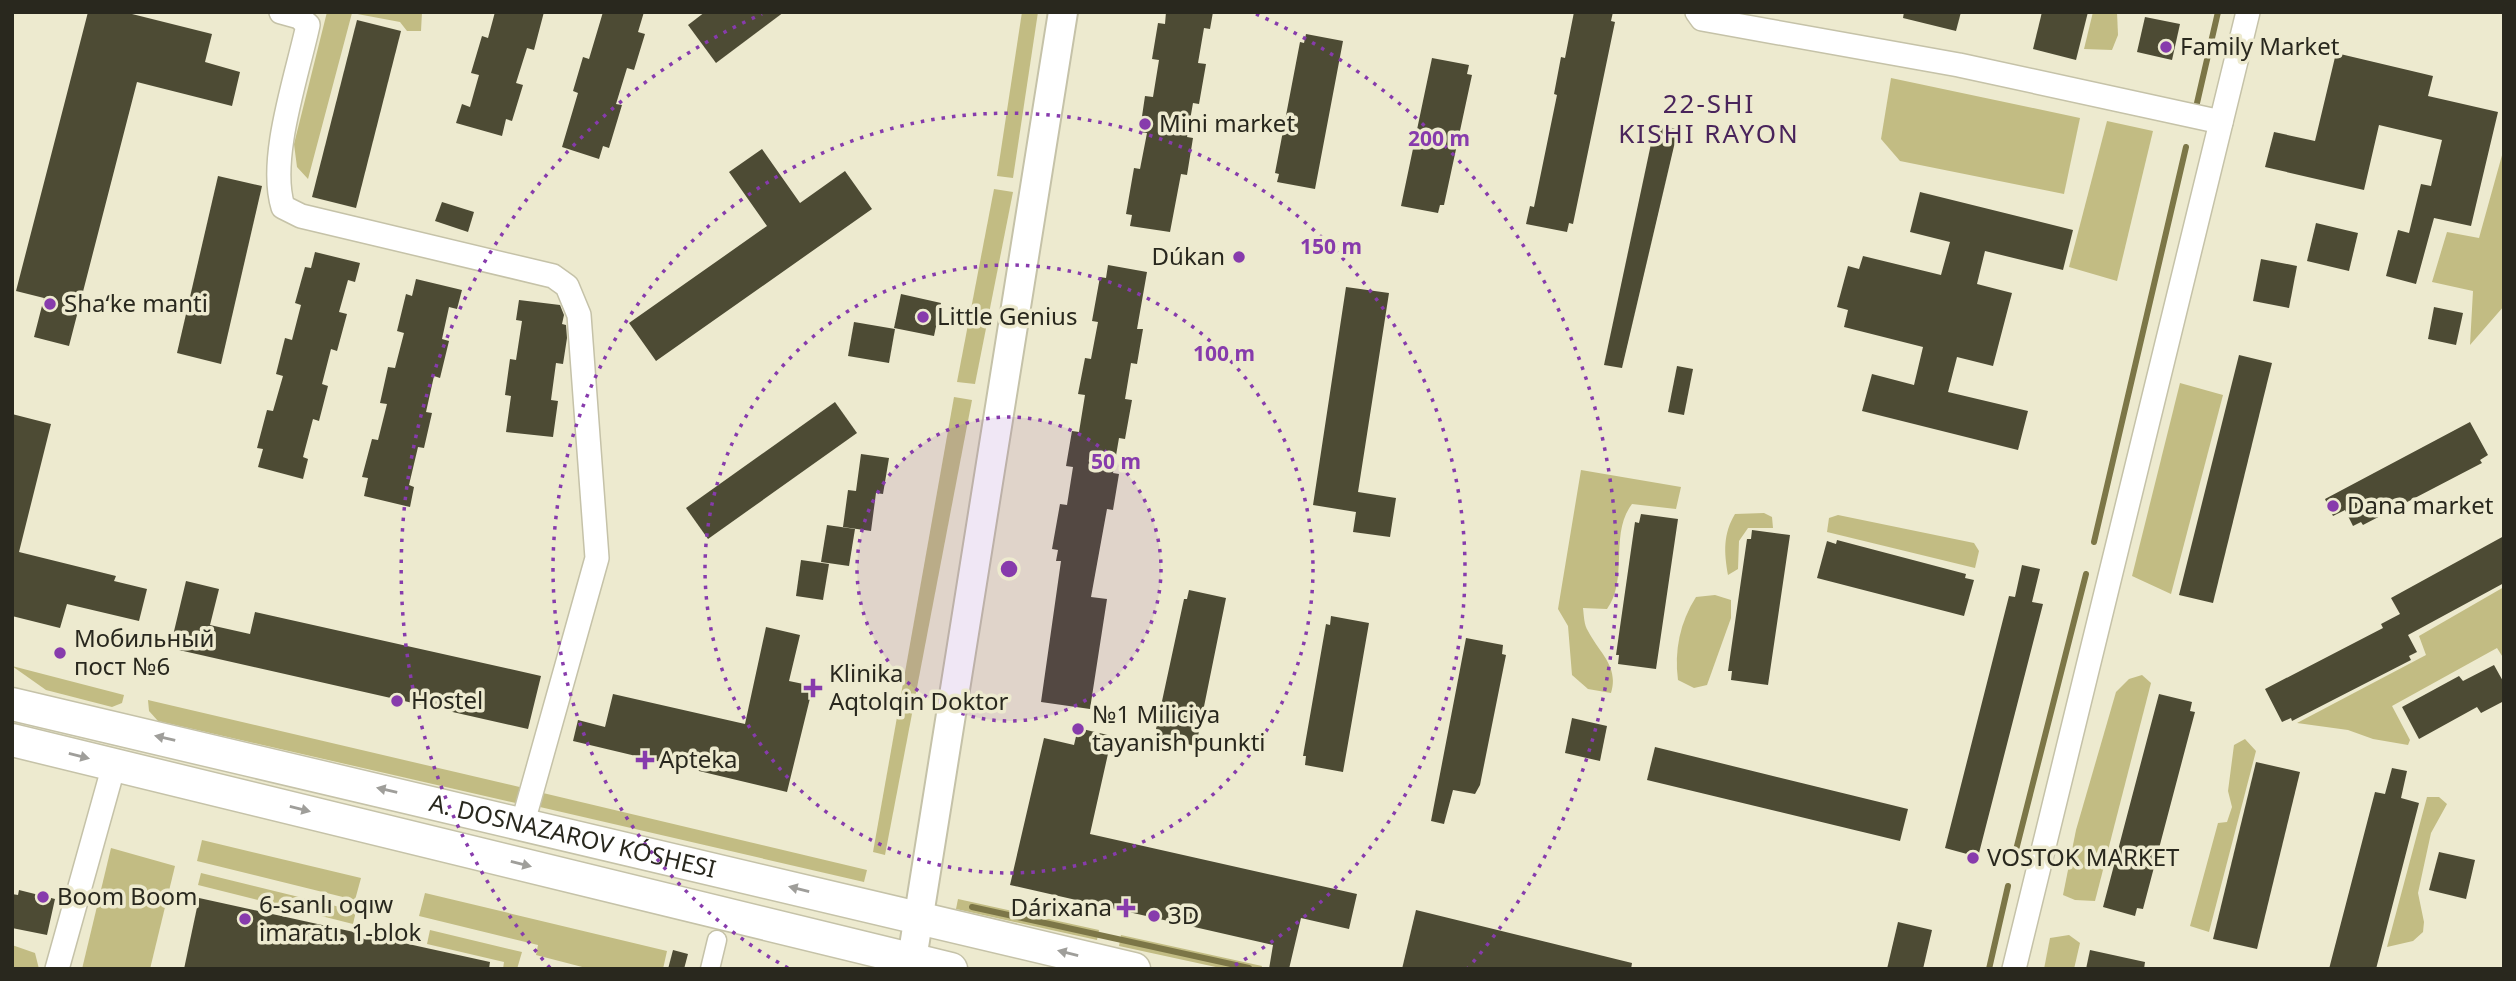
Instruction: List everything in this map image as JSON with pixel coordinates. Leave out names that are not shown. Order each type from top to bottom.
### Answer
[{"type":"main road","name":"A. DOSNAZAROV KÓSHESI","points":[[12,704],[523,822],[1134,969]]},
{"type":"main road","name":"A. DOSNAZAROV KÓSHESI","points":[[12,740],[950,969]]},
{"type":"main road","points":[[850,944],[860,938],[866,921],[864,912],[854,902]]},
{"type":"main road","points":[[950,969],[945,950],[947,940],[960,926]]},
{"type":"street","points":[[281,12],[299,17],[308,25],[283,138],[278,190],[283,207],[301,216],[553,276],[567,286],[579,315],[597,558],[523,822]]},
{"type":"street","points":[[912,959],[1063,12]]},
{"type":"street","points":[[1697,12],[1702,19],[1959,65],[2221,122]]},
{"type":"street","points":[[2014,969],[2248,12]]},
{"type":"street","points":[[57,969],[114,765]]},
{"type":"street","points":[[710,969],[717,940]]},
{"type":"shaded area","points":[[327,12],[422,12],[421,31],[407,31],[400,22],[352,13],[308,179],[297,167],[294,144]]},
{"type":"shaded area","points":[[1022,12],[1038,12],[1013,178],[997,176]]},
{"type":"shaded area","points":[[2093,12],[2117,12],[2118,35],[2112,50],[2084,49]]},
{"type":"shaded area","points":[[1891,78],[2080,118],[2064,194],[1900,161],[1881,139]]},
{"type":"shaded area","points":[[2107,121],[2153,131],[2117,281],[2069,267]]},
{"type":"shaded area","points":[[2504,148],[2504,306],[2470,345],[2473,291],[2432,282],[2447,232],[2479,238]]},
{"type":"shaded area","points":[[994,189],[1013,192],[975,384],[957,382]]},
{"type":"shaded area","points":[[2180,383],[2223,395],[2171,594],[2132,576]]},
{"type":"shaded area","points":[[954,397],[972,400],[885,855],[873,852]]},
{"type":"shaded area","points":[[1581,470],[1681,487],[1676,509],[1632,504],[1621,529],[1619,571],[1613,597],[1607,609],[1583,608],[1587,629],[1610,668],[1613,684],[1611,693],[1588,689],[1572,675],[1568,626],[1558,609]]},
{"type":"shaded area","points":[[1764,513],[1772,517],[1773,528],[1748,528],[1739,541],[1738,569],[1728,575],[1726,543],[1728,529],[1735,514]]},
{"type":"shaded area","points":[[1838,515],[1974,543],[1979,551],[1975,568],[1827,532],[1829,518]]},
{"type":"shaded area","points":[[2504,587],[2504,659],[2497,648],[2392,706],[2410,740],[2408,745],[2373,739],[2348,730],[2297,723],[2426,655],[2419,636]]},
{"type":"shaded area","points":[[1715,595],[1731,600],[1731,618],[1707,685],[1694,688],[1678,680],[1680,637],[1686,616],[1696,597]]},
{"type":"shaded area","points":[[12,666],[124,695],[122,703],[112,707],[46,690]]},
{"type":"shaded area","points":[[2142,675],[2151,683],[2095,901],[2075,900],[2063,895],[2076,830],[2116,692],[2129,679]]},
{"type":"shaded area","points":[[148,700],[528,789],[520,804],[158,721],[149,711]]},
{"type":"shaded area","points":[[2245,739],[2256,751],[2209,932],[2190,926],[2218,823],[2227,822],[2232,807],[2228,791],[2234,745]]},
{"type":"shaded area","points":[[543,793],[867,870],[864,882],[540,807]]},
{"type":"shaded area","points":[[2427,797],[2439,797],[2447,804],[2431,833],[2418,893],[2424,922],[2423,932],[2413,941],[2387,947]]},
{"type":"shaded area","points":[[202,840],[361,878],[355,900],[197,861]]},
{"type":"shaded area","points":[[111,848],[175,866],[150,969],[82,969]]},
{"type":"shaded area","points":[[201,873],[356,911],[353,924],[198,885]]},
{"type":"shaded area","points":[[425,893],[667,951],[663,969],[590,969],[536,955],[538,945],[419,916]]},
{"type":"shaded area","points":[[958,899],[1099,930],[1097,940],[956,909]]},
{"type":"shaded area","points":[[430,930],[522,952],[517,969],[503,969],[504,962],[427,944]]},
{"type":"shaded area","points":[[1121,935],[1262,966],[1261,969],[1225,969],[1119,946]]},
{"type":"shaded area","points":[[2069,935],[2080,943],[2074,969],[2044,969],[2050,938]]},
{"type":"shaded area","points":[[12,945],[35,953],[39,969],[12,969]]},
{"type":"building","points":[[88,12],[124,12],[212,34],[205,62],[240,72],[232,106],[137,82],[69,346],[34,337],[44,298],[16,291]]},
{"type":"building","points":[[495,12],[544,12],[534,50],[527,48],[516,83],[523,85],[512,121],[506,119],[502,136],[456,123],[462,104],[470,107],[479,75],[471,73],[482,36],[488,38]]},
{"type":"building","points":[[603,12],[644,12],[638,32],[645,34],[634,70],[627,68],[616,104],[622,105],[609,148],[603,146],[599,159],[562,147],[578,93],[573,91],[583,57],[589,59]]},
{"type":"building","points":[[705,12],[784,12],[716,63],[688,25]]},
{"type":"building","points":[[1166,12],[1213,12],[1210,29],[1204,28],[1198,63],[1206,64],[1199,104],[1193,103],[1187,137],[1193,138],[1187,175],[1181,174],[1170,232],[1130,226],[1132,215],[1126,214],[1134,168],[1140,169],[1147,133],[1140,132],[1145,96],[1153,97],[1159,60],[1152,59],[1158,23],[1165,24]]},
{"type":"building","points":[[1574,12],[1613,12],[1611,21],[1615,22],[1573,224],[1569,223],[1567,232],[1526,224],[1530,206],[1534,207],[1557,95],[1554,94],[1561,57],[1565,58]]},
{"type":"building","points":[[1904,12],[1961,12],[1956,31],[1903,18]]},
{"type":"building","points":[[2042,12],[2088,12],[2076,60],[2033,49]]},
{"type":"building","points":[[2145,17],[2180,24],[2172,60],[2137,52]]},
{"type":"building","points":[[357,20],[401,31],[356,208],[312,197]]},
{"type":"building","points":[[1306,34],[1343,41],[1315,189],[1277,182],[1279,174],[1275,173],[1300,42],[1304,43]]},
{"type":"building","points":[[2336,53],[2433,76],[2428,96],[2498,112],[2471,226],[2434,218],[2416,284],[2386,276],[2398,230],[2409,233],[2421,184],[2431,186],[2442,140],[2379,125],[2364,190],[2265,167],[2274,132],[2315,141]]},
{"type":"building","points":[[1432,58],[1469,65],[1467,74],[1472,75],[1444,205],[1440,205],[1438,213],[1401,206]]},
{"type":"building","points":[[1655,125],[1678,129],[1622,368],[1604,365]]},
{"type":"building","points":[[762,149],[800,203],[845,171],[872,209],[656,361],[629,323],[767,226],[729,172]]},
{"type":"building","points":[[218,176],[262,186],[221,364],[177,353]]},
{"type":"building","points":[[1920,192],[2073,230],[2063,270],[1985,251],[1977,284],[2012,293],[1993,366],[1957,357],[1948,392],[2028,411],[2018,450],[1862,411],[1872,374],[1914,385],[1923,347],[1844,327],[1848,310],[1837,307],[1848,266],[1859,269],[1863,256],[1941,275],[1950,242],[1910,232]]},
{"type":"building","points":[[442,202],[474,212],[468,232],[435,221]]},
{"type":"building","points":[[2316,223],[2358,233],[2349,271],[2307,261]]},
{"type":"building","points":[[315,252],[360,263],[355,282],[348,280],[339,312],[347,314],[337,351],[331,349],[322,384],[328,386],[319,421],[313,419],[303,457],[308,459],[303,479],[258,467],[263,449],[257,448],[267,410],[273,411],[283,376],[276,374],[285,338],[292,340],[301,305],[295,303],[305,267],[311,268]]},
{"type":"building","points":[[2261,259],[2297,266],[2289,308],[2253,301]]},
{"type":"building","points":[[1108,265],[1147,272],[1137,329],[1143,329],[1137,364],[1131,363],[1125,399],[1132,400],[1125,439],[1119,438],[1113,473],[1119,474],[1113,510],[1107,509],[1091,597],[1107,599],[1090,709],[1041,702],[1061,561],[1056,561],[1058,550],[1052,549],[1060,504],[1067,505],[1073,467],[1066,466],[1072,431],[1079,432],[1085,395],[1078,394],[1085,358],[1091,359],[1098,322],[1092,321],[1100,277],[1106,278]]},
{"type":"building","points":[[416,279],[462,290],[457,309],[449,307],[442,339],[449,341],[440,378],[434,376],[426,412],[432,413],[424,448],[418,447],[409,485],[414,487],[410,507],[364,496],[368,478],[362,477],[372,439],[378,440],[387,404],[380,403],[388,367],[395,368],[404,333],[397,331],[406,294],[412,296]]},
{"type":"building","points":[[1346,287],[1389,293],[1358,492],[1396,498],[1390,537],[1353,532],[1356,512],[1313,505]]},
{"type":"building","points":[[901,294],[941,303],[934,336],[894,328]]},
{"type":"building","points":[[519,300],[560,305],[564,315],[562,324],[566,325],[567,338],[563,364],[556,363],[551,400],[558,401],[553,437],[506,432],[511,396],[505,395],[510,359],[516,360],[522,321],[516,320]]},
{"type":"building","points":[[2434,307],[2463,313],[2456,345],[2428,339]]},
{"type":"building","points":[[854,322],[895,329],[889,363],[848,356]]},
{"type":"building","points":[[2239,355],[2272,363],[2213,603],[2179,595]]},
{"type":"building","points":[[1677,366],[1693,369],[1684,415],[1668,412]]},
{"type":"building","points":[[835,402],[857,433],[708,539],[686,508]]},
{"type":"building","points":[[12,414],[51,424],[19,552],[116,576],[114,581],[147,589],[139,621],[67,604],[60,628],[12,616]]},
{"type":"building","points":[[2470,422],[2488,455],[2480,460],[2482,463],[2363,525],[2361,522],[2353,526],[2345,510],[2333,516],[2325,499]]},
{"type":"building","points":[[861,454],[889,458],[883,494],[876,493],[871,531],[843,527],[848,490],[856,491]]},
{"type":"building","points":[[1641,514],[1678,519],[1656,669],[1618,664],[1619,655],[1616,655],[1635,522],[1639,523]]},
{"type":"building","points":[[827,525],[855,529],[849,566],[821,562]]},
{"type":"building","points":[[1752,530],[1790,535],[1768,685],[1731,680],[1732,671],[1728,671],[1747,539],[1751,539]]},
{"type":"building","points":[[2504,536],[2504,583],[2408,635],[2417,652],[2409,656],[2411,660],[2292,721],[2291,718],[2282,722],[2265,689],[2383,628],[2381,624],[2400,614],[2391,598]]},
{"type":"building","points":[[1837,540],[1966,574],[1965,578],[1974,580],[1964,616],[1817,578],[1827,541],[1836,544]]},
{"type":"building","points":[[801,560],[829,564],[823,600],[796,596]]},
{"type":"building","points":[[2022,565],[2040,569],[2032,602],[2043,604],[1978,857],[1945,848],[2009,596],[2015,597]]},
{"type":"building","points":[[186,581],[219,589],[210,625],[250,634],[255,612],[541,676],[528,729],[170,648]]},
{"type":"building","points":[[1189,590],[1226,598],[1196,746],[1158,738],[1160,730],[1156,729],[1184,599],[1187,599]]},
{"type":"building","points":[[1331,616],[1369,623],[1343,772],[1305,765],[1306,756],[1303,756],[1326,624],[1330,625]]},
{"type":"building","points":[[766,627],[800,635],[789,681],[813,686],[787,792],[573,741],[578,720],[605,727],[613,694],[745,724]]},
{"type":"building","points":[[1466,638],[1503,645],[1502,654],[1506,655],[1480,785],[1475,794],[1453,790],[1444,824],[1431,821]]},
{"type":"building","points":[[2494,665],[2504,683],[2504,701],[2481,713],[2477,707],[2419,739],[2402,707],[2459,676],[2463,681]]},
{"type":"building","points":[[2159,694],[2192,702],[2190,711],[2195,712],[2143,909],[2137,908],[2135,916],[2103,907]]},
{"type":"building","points":[[1572,718],[1607,726],[1600,761],[1565,753]]},
{"type":"building","points":[[1078,728],[1112,736],[1090,834],[1357,894],[1349,929],[1301,918],[1289,969],[1269,969],[1273,945],[1010,885],[1044,738],[1074,745]]},
{"type":"building","points":[[1655,747],[1908,809],[1900,841],[1647,780]]},
{"type":"building","points":[[2256,762],[2300,772],[2257,949],[2213,939]]},
{"type":"building","points":[[2392,768],[2407,771],[2401,798],[2419,803],[2376,969],[2329,969],[2375,792],[2385,794]]},
{"type":"building","points":[[2439,852],[2475,860],[2466,899],[2429,890]]},
{"type":"building","points":[[19,890],[55,899],[47,935],[12,928],[12,894],[18,895]]},
{"type":"building","name":"6-sanlı oqıw imaratı. 1-blok","points":[[199,898],[490,962],[489,969],[184,969]]},
{"type":"building","points":[[1416,910],[1632,963],[1631,969],[1402,969]]},
{"type":"building","points":[[1898,922],[1932,930],[1923,969],[1887,969]]},
{"type":"building","points":[[673,950],[688,954],[684,969],[668,969]]},
{"type":"building","points":[[2090,950],[2145,962],[2144,969],[2086,969]]},
{"type":"waterway","points":[[2197,103],[2218,12]]},
{"type":"waterway","points":[[2094,542],[2186,147]]},
{"type":"waterway","points":[[2016,850],[2086,574]]},
{"type":"waterway","points":[[1989,969],[2008,886]]},
{"type":"waterway","points":[[972,907],[1249,968]]},
{"type":"place","name":"Family Market","points":[[2166,47]]},
{"type":"place","name":"Mini market","points":[[1145,124]]},
{"type":"place","name":"Dúkan","points":[[1239,257]]},
{"type":"place","name":"Shaʻke manti","points":[[50,304]]},
{"type":"place","name":"Little Genius","points":[[923,317]]},
{"type":"place","name":"Dana market","points":[[2333,506]]},
{"type":"place","name":"Мобильный пост №6","points":[[60,653]]},
{"type":"place","name":"Klinika Aqtolqin Doktor","points":[[813,688]]},
{"type":"place","name":"Hostel","points":[[397,701]]},
{"type":"place","name":"№1 Miliciya tayanish punkti","points":[[1078,729]]},
{"type":"place","name":"Apteka","points":[[645,760]]},
{"type":"place","name":"VOSTOK MARKET","points":[[1973,858]]},
{"type":"place","name":"Boom Boom","points":[[43,897]]},
{"type":"place","name":"Dárixana","points":[[1126,908]]},
{"type":"place","name":"3D","points":[[1154,916]]},
{"type":"place","name":"6-sanlı oqıw imaratı. 1-blok","points":[[245,919]]},
{"type":"district","name":"22-SHI KISHI RAYON","points":[[1709,119]]}]
